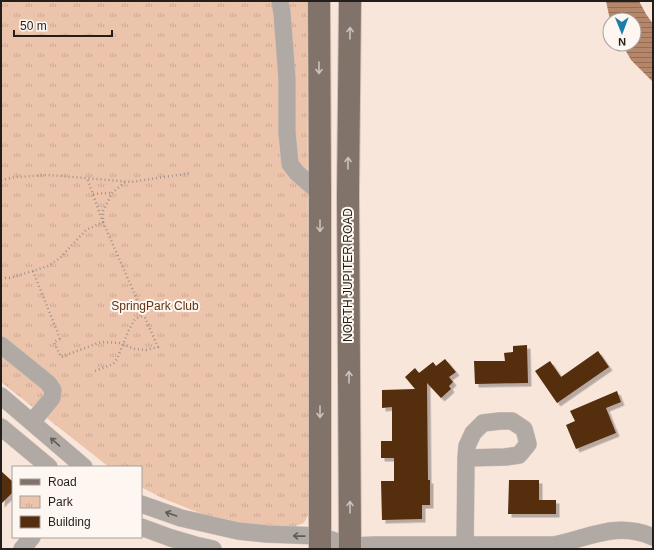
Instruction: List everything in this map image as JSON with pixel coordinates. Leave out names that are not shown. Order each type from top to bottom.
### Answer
[{"type":"main road","points":[[319,1],[320,543]]},
{"type":"main road","name":"NORTH JUPITER ROAD","points":[[347,548],[350,1]]},
{"type":"main road","points":[[320,193],[348,193]]},
{"type":"street","points":[[280,1],[287,79],[287,132],[290,164],[297,173],[320,193]]},
{"type":"street","points":[[1,345],[48,383],[52,390],[52,398],[32,422]]},
{"type":"street","points":[[1,396],[83,466]]},
{"type":"street","points":[[1,427],[48,466]]},
{"type":"street","points":[[465,547],[466,458]]},
{"type":"street","points":[[142,504],[181,518],[238,531],[267,534],[347,548],[376,545],[465,547],[553,545],[600,532],[613,530],[629,530],[653,537]]},
{"type":"street","points":[[142,527],[170,538],[213,549]]},
{"type":"street","points":[[22,549],[31,538]]},
{"type":"path","points":[[1,180],[16,177],[47,176],[131,182],[191,173]]},
{"type":"path","points":[[33,272],[61,340],[54,342],[61,357],[101,342],[123,344],[135,349],[146,350],[158,347],[103,222],[86,178]]},
{"type":"path","points":[[103,222],[103,211],[112,193],[125,182]]},
{"type":"path","points":[[93,194],[112,193]]},
{"type":"path","points":[[1,278],[10,278],[33,272],[48,266],[60,258],[86,230],[103,222]]},
{"type":"path","points":[[95,371],[113,364],[117,359],[135,319],[144,315]]},
{"type":"green space","name":"SpringPark Club","points":[[1,1],[307,1],[309,513],[304,523],[292,527],[248,524],[202,514],[162,498],[142,488],[142,466],[108,466],[1,382]]},
{"type":"shaded area","points":[[606,1],[639,1],[653,24],[653,82],[631,60],[626,52],[642,52],[642,12],[608,12]]},
{"type":"building","points":[[527,345],[528,383],[475,384],[474,361],[505,361],[504,353],[513,352],[513,346]]},
{"type":"building","points":[[598,351],[609,367],[557,403],[535,371],[550,361],[561,377]]},
{"type":"building","points":[[445,359],[456,372],[449,377],[453,382],[449,386],[451,389],[441,398],[427,383],[428,480],[430,480],[430,505],[422,505],[422,519],[382,520],[381,481],[394,481],[394,458],[381,458],[381,441],[392,441],[392,407],[382,408],[382,390],[415,389],[405,377],[415,368],[419,373],[433,362],[436,366]]},
{"type":"building","points":[[617,391],[621,402],[606,408],[616,433],[576,449],[566,425],[575,421],[570,411]]},
{"type":"building","points":[[1,471],[12,481],[12,493],[1,504]]},
{"type":"building","points":[[509,480],[539,480],[539,500],[556,500],[556,514],[508,514]]}]
